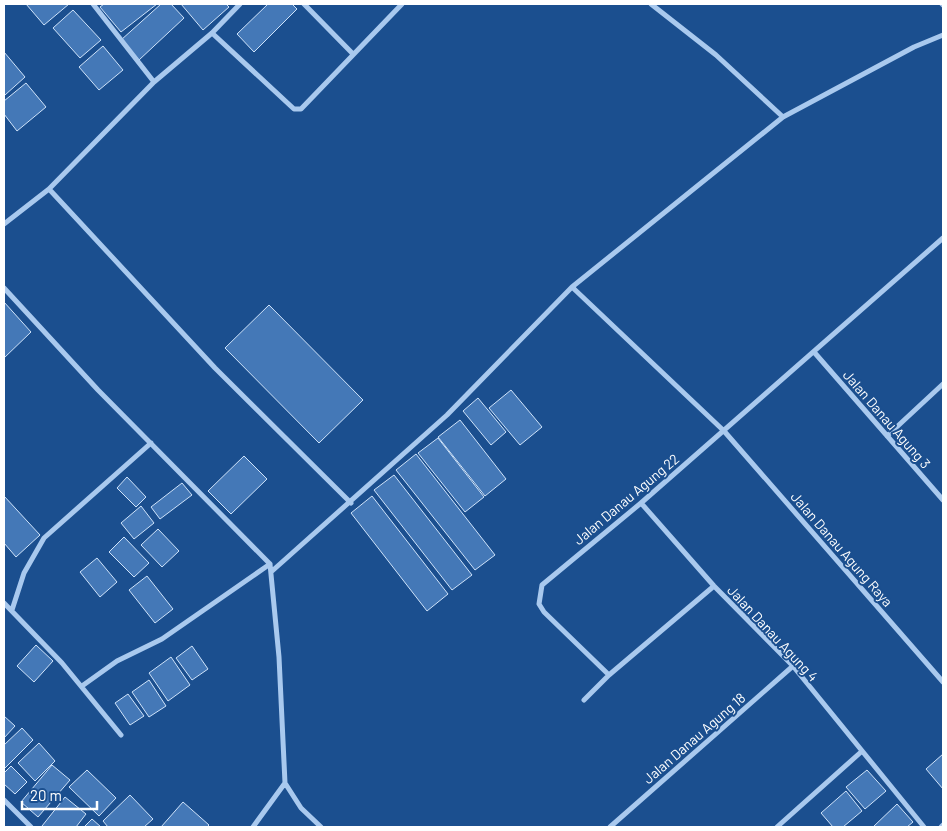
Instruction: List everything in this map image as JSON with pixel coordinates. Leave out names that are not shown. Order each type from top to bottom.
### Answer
[{"type":"street","points":[[93,4],[154,82]]},
{"type":"street","points":[[4,224],[50,189],[154,82],[212,33],[240,4]]},
{"type":"street","points":[[304,4],[353,54]]},
{"type":"street","points":[[212,33],[294,110],[302,109],[402,4]]},
{"type":"street","points":[[651,4],[716,56],[783,117]]},
{"type":"street","points":[[271,572],[351,503],[447,415],[572,287],[783,117],[914,47],[943,35]]},
{"type":"street","points":[[50,189],[215,368],[351,503]]},
{"type":"street","name":"Jalan Danau Agung 22","points":[[609,675],[544,612],[539,604],[538,596],[542,585],[641,503],[943,238]]},
{"type":"street","name":"Jalan Danau Agung Raya","points":[[572,287],[724,431],[943,682]]},
{"type":"street","points":[[4,288],[98,390],[270,564],[279,657],[285,783],[301,808],[321,827]]},
{"type":"street","name":"Jalan Danau Agung 3","points":[[814,352],[943,500]]},
{"type":"street","points":[[887,436],[943,384]]},
{"type":"street","points":[[121,735],[82,686],[7,606],[44,538],[151,443]]},
{"type":"street","name":"Jalan Danau Agung 4","points":[[641,503],[714,586],[793,666],[861,752],[924,827]]},
{"type":"street","points":[[82,686],[117,661],[162,639],[270,564]]},
{"type":"street","points":[[584,700],[609,675],[714,586]]},
{"type":"street","name":"Jalan Danau Agung 18","points":[[610,827],[793,666]]},
{"type":"street","points":[[777,827],[861,752]]},
{"type":"street","points":[[253,827],[285,783]]},
{"type":"street","points":[[4,800],[31,827]]},
{"type":"building","points":[[26,4],[69,4],[44,25]]},
{"type":"building","points":[[104,4],[157,4],[121,32],[100,7]]},
{"type":"building","points":[[161,4],[171,4],[184,18],[139,60],[121,40]]},
{"type":"building","points":[[181,4],[226,4],[229,7],[203,30]]},
{"type":"building","points":[[268,4],[292,4],[297,9],[254,52],[237,34]]},
{"type":"building","points":[[73,10],[101,40],[80,58],[53,28]]},
{"type":"building","points":[[103,46],[123,70],[99,90],[79,67]]},
{"type":"building","points":[[4,52],[25,77],[5,95],[4,93]]},
{"type":"building","points":[[26,83],[46,107],[17,131],[4,114],[4,101]]},
{"type":"building","points":[[4,302],[31,332],[4,358]]},
{"type":"building","points":[[269,305],[363,400],[319,443],[225,348]]},
{"type":"building","points":[[511,390],[542,427],[520,445],[489,408]]},
{"type":"building","points":[[478,398],[506,432],[491,445],[463,411]]},
{"type":"building","points":[[460,420],[506,479],[485,496],[438,437]]},
{"type":"building","points":[[438,438],[484,497],[465,512],[418,453]]},
{"type":"building","points":[[416,454],[495,555],[475,570],[396,470]]},
{"type":"building","points":[[244,456],[267,479],[231,514],[208,491]]},
{"type":"building","points":[[394,475],[472,575],[452,590],[374,490]]},
{"type":"building","points":[[127,477],[146,497],[136,507],[117,488]]},
{"type":"building","points":[[182,483],[192,495],[160,519],[151,507]]},
{"type":"building","points":[[4,496],[40,535],[16,557],[4,543]]},
{"type":"building","points":[[372,496],[448,594],[427,611],[351,513]]},
{"type":"building","points":[[141,506],[154,523],[134,539],[121,523]]},
{"type":"building","points":[[158,529],[179,551],[162,567],[141,545]]},
{"type":"building","points":[[124,537],[149,563],[134,577],[109,552]]},
{"type":"building","points":[[97,558],[117,582],[100,597],[80,572]]},
{"type":"building","points":[[147,576],[173,609],[155,623],[129,590]]},
{"type":"building","points":[[36,645],[53,661],[34,682],[17,666]]},
{"type":"building","points":[[192,646],[208,669],[192,680],[176,658]]},
{"type":"building","points":[[171,657],[190,685],[168,701],[149,673]]},
{"type":"building","points":[[149,680],[166,706],[149,717],[132,692]]},
{"type":"building","points":[[128,694],[144,716],[130,725],[115,703]]},
{"type":"building","points":[[4,716],[15,726],[4,738]]},
{"type":"building","points":[[22,728],[33,740],[4,769],[4,745]]},
{"type":"building","points":[[39,743],[55,761],[35,781],[18,763]]},
{"type":"building","points":[[943,754],[943,789],[926,769]]},
{"type":"building","points":[[52,765],[70,780],[38,817],[21,802]]},
{"type":"building","points":[[11,766],[27,782],[15,794],[4,784],[4,773]]},
{"type":"building","points":[[87,770],[116,798],[99,816],[69,787]]},
{"type":"building","points":[[867,770],[886,791],[865,809],[846,787]]},
{"type":"building","points":[[846,791],[862,811],[843,827],[833,827],[821,813]]},
{"type":"building","points":[[130,795],[153,819],[144,827],[108,827],[103,821]]},
{"type":"building","points":[[65,797],[86,814],[76,827],[42,826]]},
{"type":"building","points":[[183,802],[209,825],[207,827],[161,827]]},
{"type":"building","points":[[897,804],[913,822],[907,827],[873,827]]},
{"type":"building","points":[[92,819],[101,827],[84,827]]}]
